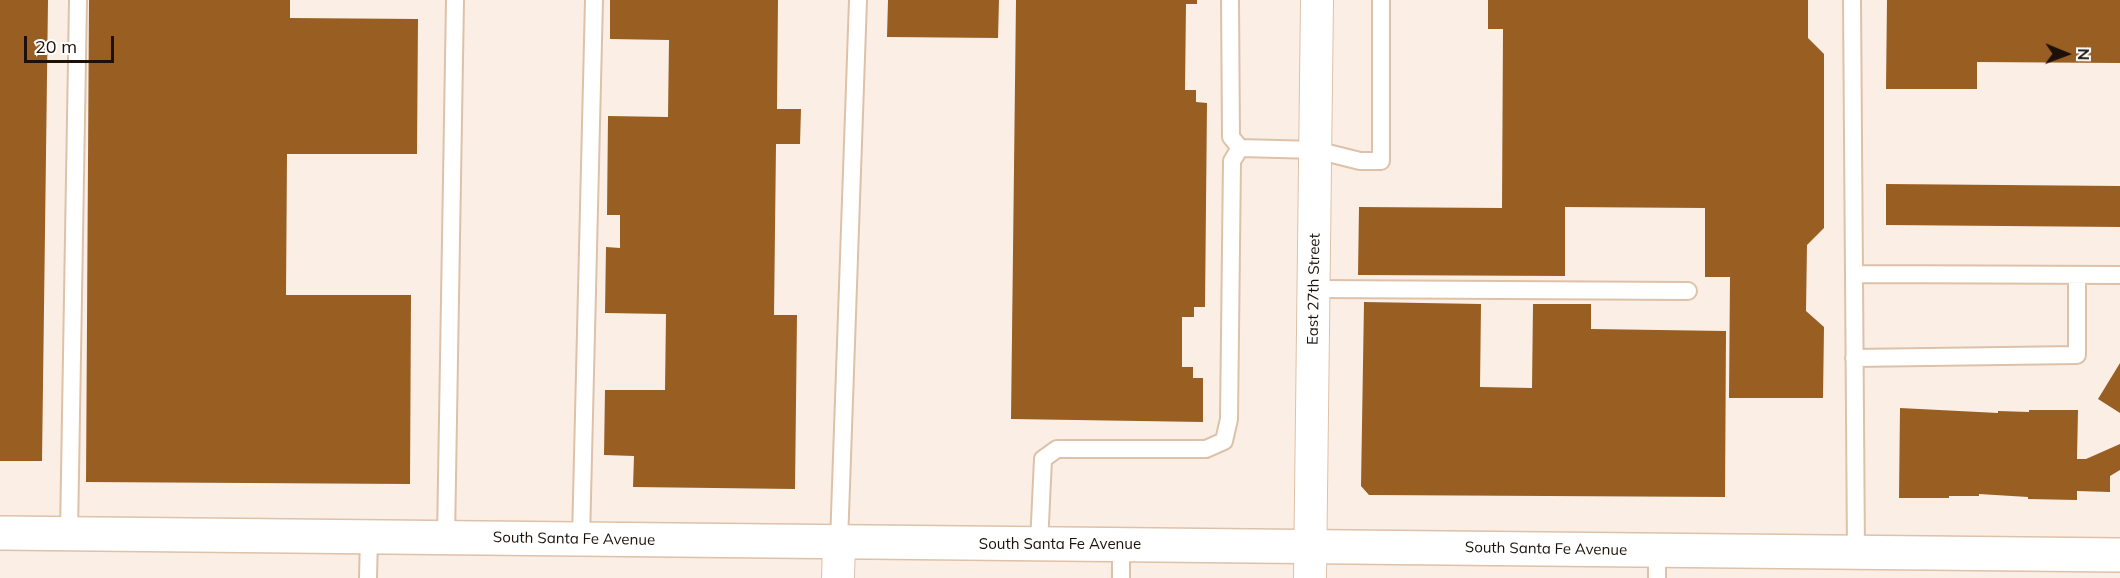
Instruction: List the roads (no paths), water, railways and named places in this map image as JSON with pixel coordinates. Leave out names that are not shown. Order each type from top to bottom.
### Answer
[{"type":"main road","name":"South Santa Fe Avenue","points":[[0,533],[1310,546],[1657,564],[1856,552],[1987,566],[2120,555]]},
{"type":"street","name":"East 27th Street","points":[[1310,578],[1317,0]]},
{"type":"street","points":[[838,578],[839,543]]},
{"type":"lane","points":[[69,533],[78,0]]},
{"type":"lane","points":[[446,538],[455,0]]},
{"type":"lane","points":[[581,539],[594,0]]},
{"type":"lane","points":[[839,543],[858,0]]},
{"type":"lane","points":[[1230,0],[1231,137],[1240,148],[1316,150],[1360,161],[1381,161],[1381,0]]},
{"type":"lane","points":[[1852,0],[1856,552]]},
{"type":"lane","points":[[1039,544],[1043,459],[1057,449],[1206,449],[1224,441],[1229,419],[1232,161],[1240,148]]},
{"type":"lane","points":[[1854,274],[2120,275]]},
{"type":"lane","points":[[1854,358],[2077,355],[2077,276]]},
{"type":"lane","points":[[1314,289],[1688,291]]},
{"type":"lane","points":[[368,578],[369,537]]},
{"type":"lane","points":[[1121,545],[1121,578]]}]
